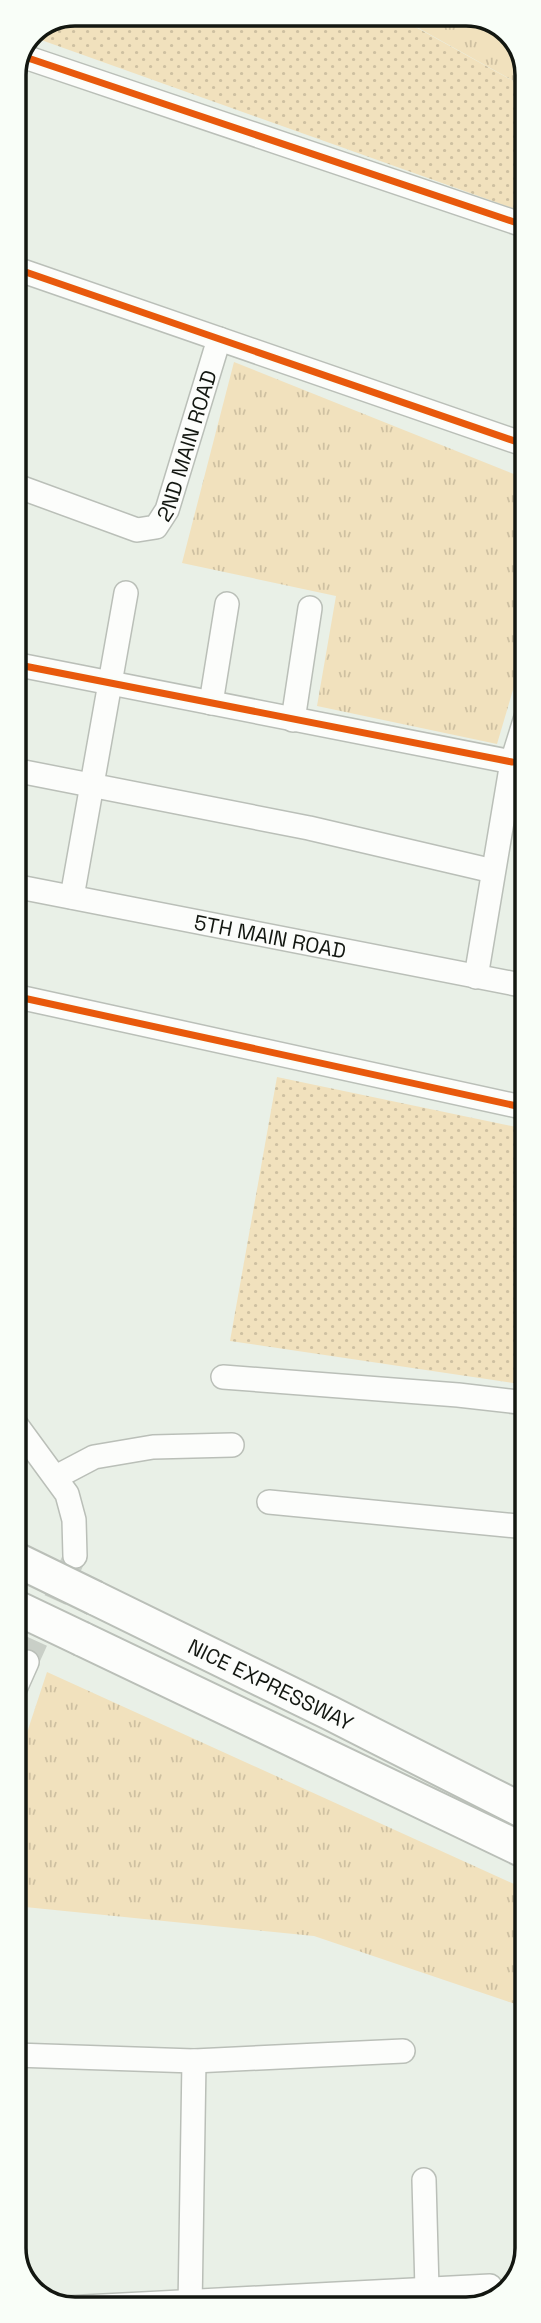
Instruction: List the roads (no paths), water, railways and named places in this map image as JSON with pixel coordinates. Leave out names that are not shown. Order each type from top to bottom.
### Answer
[{"type":"highway","name":"NICE EXPRESSWAY","points":[[26,1564],[515,1807]]},
{"type":"highway","name":"NICE EXPRESSWAY","points":[[26,1612],[515,1846]]},
{"type":"street","points":[[29,58],[515,222]]},
{"type":"street","points":[[26,272],[515,442]]},
{"type":"street","name":"2ND MAIN ROAD","points":[[26,489],[137,530],[156,527],[167,510],[219,339]]},
{"type":"street","points":[[72,897],[126,593]]},
{"type":"street","points":[[211,703],[227,604]]},
{"type":"street","points":[[293,720],[310,608]]},
{"type":"street","points":[[26,666],[512,762]]},
{"type":"street","points":[[476,977],[515,752]]},
{"type":"street","points":[[26,772],[309,828],[493,871]]},
{"type":"street","name":"5TH MAIN ROAD","points":[[26,888],[515,984]]},
{"type":"street","points":[[26,998],[515,1106]]},
{"type":"street","points":[[223,1377],[515,1402]]},
{"type":"street","points":[[26,1438],[67,1494],[74,1520],[75,1556]]},
{"type":"street","points":[[55,1477],[94,1457],[153,1447],[232,1445]]},
{"type":"street","points":[[269,1502],[515,1526]]},
{"type":"street","points":[[26,2055],[194,2061],[403,2051]]},
{"type":"street","points":[[190,2297],[194,2061]]},
{"type":"street","points":[[424,2180],[427,2289]]},
{"type":"street","points":[[301,2297],[490,2286]]},
{"type":"tunnel","points":[[27,1662],[75,1556]]}]
